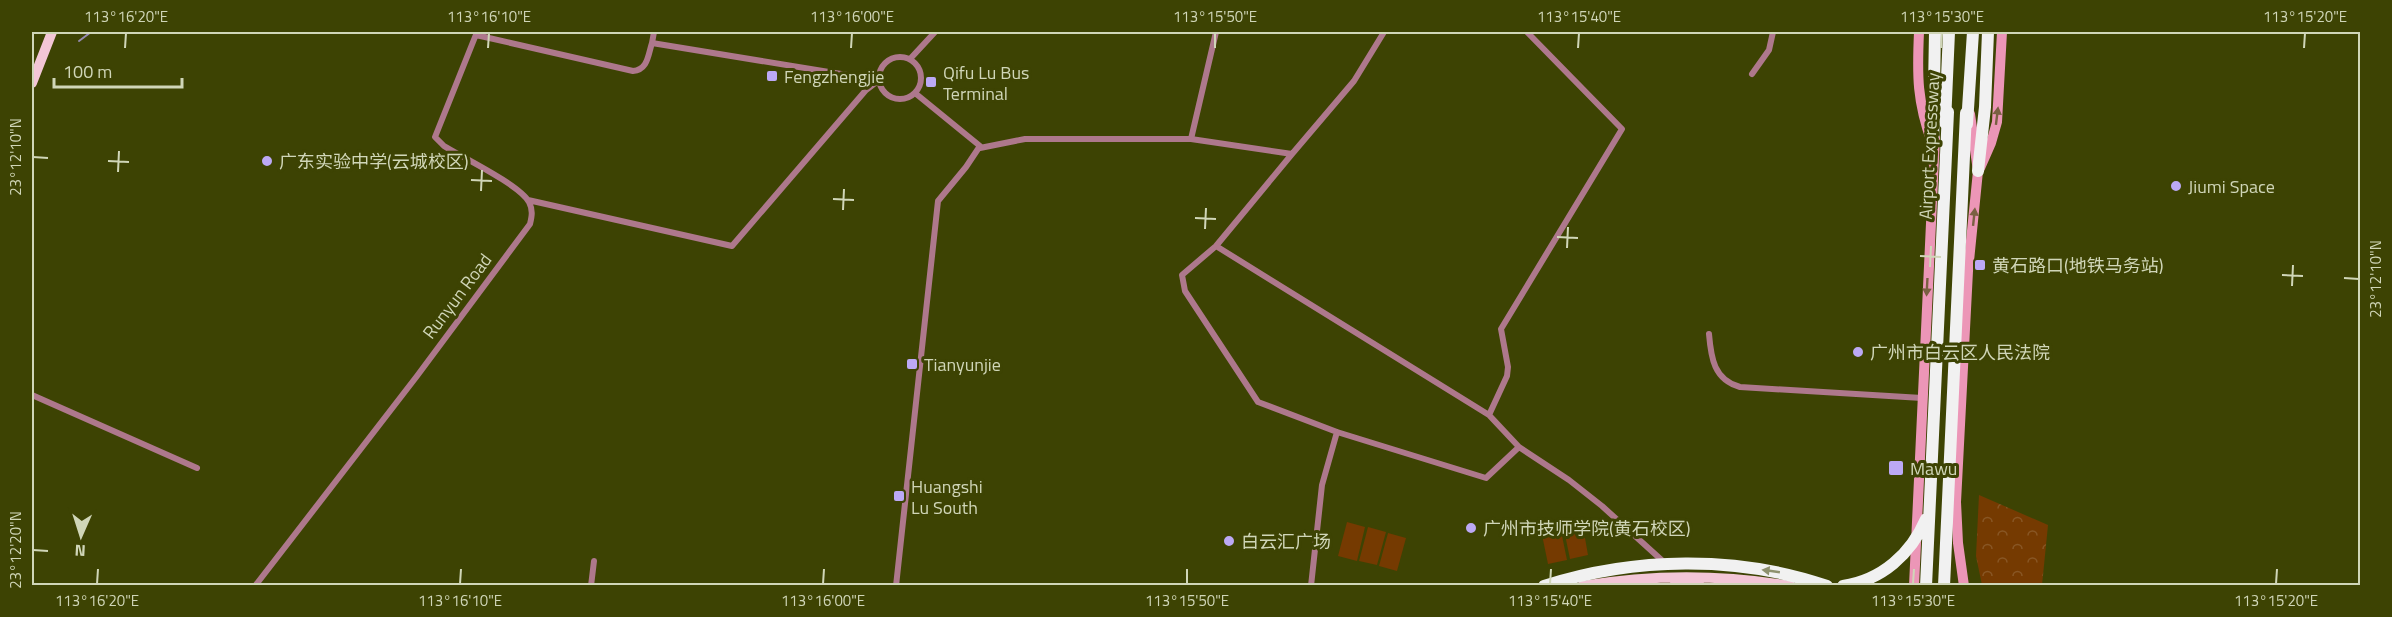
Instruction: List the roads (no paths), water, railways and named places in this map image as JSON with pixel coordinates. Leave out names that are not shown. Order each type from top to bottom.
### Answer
[{"type":"highway","points":[[1933,145],[1935,32]]},
{"type":"highway","points":[[1949,585],[1946,100],[1951,32]]},
{"type":"highway","name":"Airport Expressway","points":[[1926,585],[1951,32]]},
{"type":"highway","points":[[1934,585],[1932,504],[1960,187],[1970,107],[1972,32]]},
{"type":"highway","name":"Airport Expressway","points":[[1944,585],[1972,32]]},
{"type":"highway","points":[[1978,171],[1985,107],[1988,32]]},
{"type":"highway","points":[[1844,585],[1855,584],[1881,573],[1907,551],[1919,534],[1932,504]]},
{"type":"highway","points":[[1544,585],[1594,572],[1666,565],[1714,565],[1773,571],[1827,585]]},
{"type":"main road","points":[[32,83],[52,32]]},
{"type":"main road","points":[[1919,32],[1918,93],[1922,116],[1933,145],[1946,193]]},
{"type":"main road","points":[[1978,171],[1991,143],[1997,122],[2002,32]]},
{"type":"main road","points":[[1914,585],[1933,145],[1946,100]]},
{"type":"main road","points":[[1964,585],[1958,543],[1956,485],[1968,272],[1978,171],[1970,107]]},
{"type":"main road","points":[[1918,486],[1931,491],[1944,492],[1956,485]]},
{"type":"main road","points":[[1582,585],[1648,577],[1687,580],[1734,578],[1791,585]]},
{"type":"main road","points":[[1674,585],[1687,580],[1700,585]]},
{"type":"street","points":[[654,32],[645,67],[640,70],[477,33],[435,137],[444,146],[515,188],[528,200],[732,246],[866,90],[879,80]]},
{"type":"street","points":[[910,59],[935,32]]},
{"type":"street","points":[[1191,139],[1216,32]]},
{"type":"street","points":[[1384,32],[1354,81],[1216,246],[1182,275],[1185,291],[1258,402],[1337,432],[1486,478],[1519,447]]},
{"type":"street","points":[[1488,415],[1506,376],[1508,366],[1501,329],[1622,129],[1527,32]]},
{"type":"street","points":[[1752,74],[1769,50],[1773,32]]},
{"type":"street","points":[[652,43],[879,80]]},
{"type":"street","points":[[897,57],[910,59],[918,66],[921,76],[920,86],[907,98],[895,99],[885,93],[879,80],[879,73],[886,62],[897,57]]},
{"type":"street","points":[[915,93],[980,148]]},
{"type":"street","points":[[896,585],[938,201],[980,148],[1025,139],[1191,139],[1292,154]]},
{"type":"street","name":"Runyun Road","points":[[255,585],[417,376],[530,224],[533,213],[528,200]]},
{"type":"street","points":[[1216,246],[1488,415],[1519,447],[1569,480],[1602,506],[1666,565]]},
{"type":"street","points":[[1709,334],[1714,366],[1723,379],[1731,385],[1922,399]]},
{"type":"street","points":[[32,395],[197,468]]},
{"type":"street","points":[[1311,585],[1322,485],[1337,432]]},
{"type":"street","points":[[591,585],[594,561]]},
{"type":"waterway","points":[[79,41],[91,32]]},
{"type":"place","name":"Fengzhengjie","points":[[772,76]]},
{"type":"place","name":"Qifu Lu Bus Terminal","points":[[931,82]]},
{"type":"place","name":"广东实验中学(云城校区)","points":[[267,161]]},
{"type":"place","name":"Jiumi Space","points":[[2176,186]]},
{"type":"place","name":"黄石路口(地铁马务站)","points":[[1980,265]]},
{"type":"place","name":"广州市白云区人民法院","points":[[1858,352]]},
{"type":"place","name":"Tianyunjie","points":[[912,364]]},
{"type":"place","name":"Mawu","points":[[1896,468]]},
{"type":"place","name":"Huangshi Lu South","points":[[899,496]]},
{"type":"place","name":"广州市技师学院(黄石校区)","points":[[1471,528]]},
{"type":"place","name":"白云汇广场","points":[[1229,541]]}]
